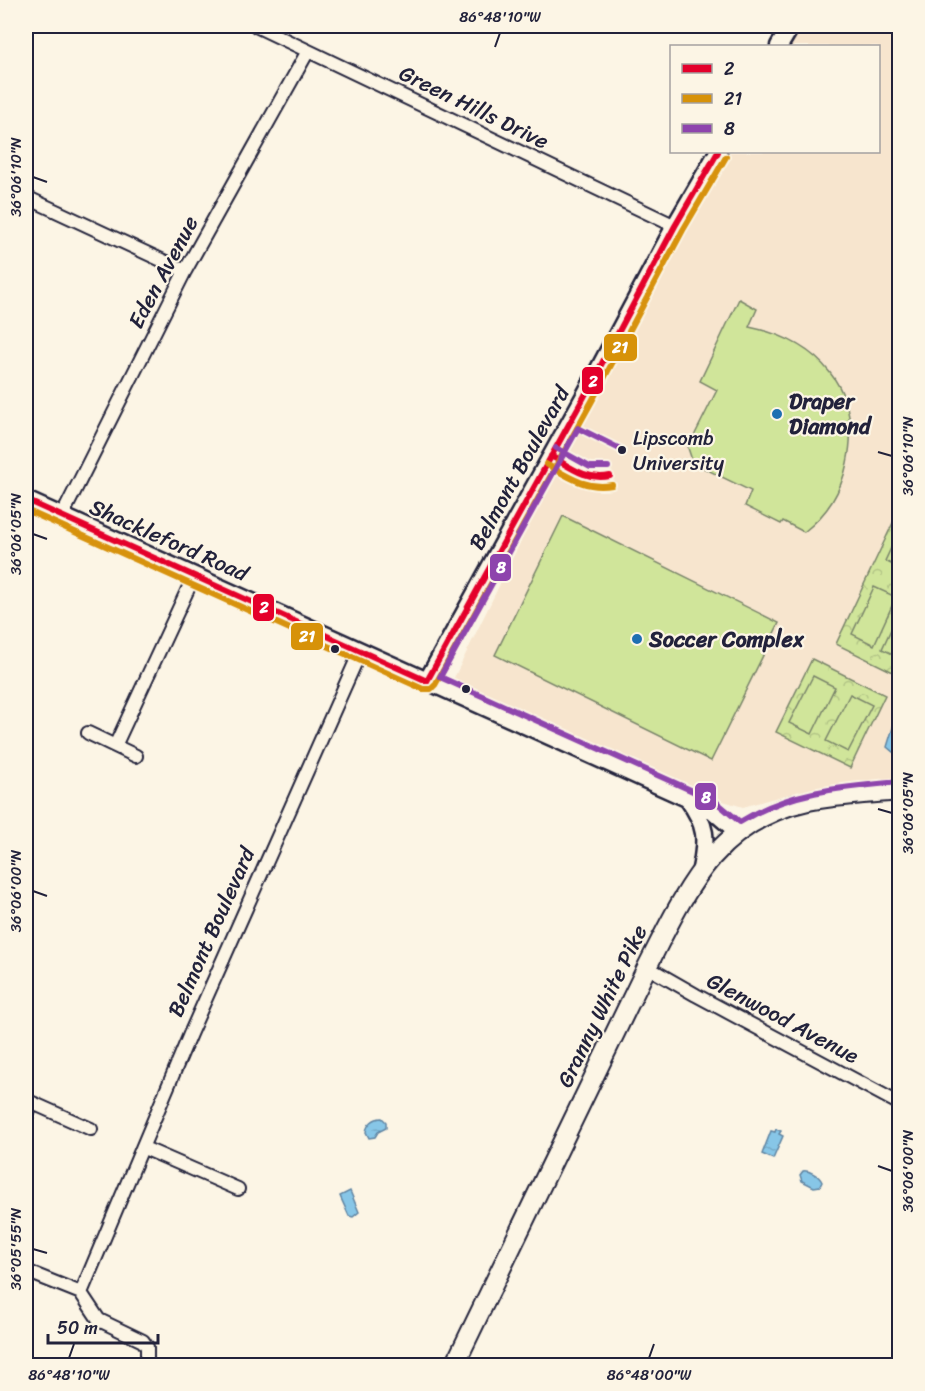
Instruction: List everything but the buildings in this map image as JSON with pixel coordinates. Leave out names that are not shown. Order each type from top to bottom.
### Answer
[{"type":"main road","name":"Granny White Pike","points":[[460,1364],[647,967],[700,870],[714,854],[740,832],[765,817],[804,802],[825,798],[900,792]]},
{"type":"street","name":"Green Hills Drive","points":[[256,26],[675,226]]},
{"type":"street","points":[[780,45],[791,26]]},
{"type":"street","name":"Eden Avenue","points":[[62,516],[185,271],[308,51]]},
{"type":"street","name":"Belmont Boulevard","points":[[427,681],[584,397],[675,226],[717,153]]},
{"type":"street","points":[[26,197],[185,271]]},
{"type":"street","name":"Shackleford Road","points":[[26,500],[711,809],[740,832]]},
{"type":"street","points":[[116,746],[194,576]]},
{"type":"street","name":"Belmont Boulevard","points":[[81,1293],[144,1148],[190,1034],[360,652]]},
{"type":"street","points":[[88,733],[136,756]]},
{"type":"street","points":[[687,799],[701,818],[705,831],[700,870]]},
{"type":"street","name":"Glenwood Avenue","points":[[647,967],[706,1001],[900,1104]]},
{"type":"street","points":[[26,1118],[29,1101],[91,1129]]},
{"type":"street","points":[[144,1148],[238,1189]]},
{"type":"street","points":[[26,1270],[81,1293],[99,1320],[143,1341],[147,1347],[147,1365]]},
{"type":"shaded area","name":"Lipscomb University","points":[[799,26],[899,26],[899,780],[785,795],[743,807],[690,791],[454,678],[559,463],[729,153],[880,153],[880,45],[789,45]]},
{"type":"green space","name":"Draper Diamond","points":[[739,299],[757,309],[749,327],[774,334],[796,344],[815,357],[830,372],[841,391],[848,412],[850,436],[847,463],[841,483],[827,509],[804,532],[783,521],[781,524],[745,506],[751,491],[693,463],[688,448],[717,390],[700,381]]},
{"type":"green space","points":[[899,510],[899,675],[836,644]]},
{"type":"green space","name":"Soccer Complex","points":[[563,516],[779,623],[711,761],[495,655]]},
{"type":"green space","points":[[899,531],[899,568],[885,561]]},
{"type":"green space","points":[[874,587],[896,597],[874,645],[852,634]]},
{"type":"green space","points":[[899,612],[899,657],[882,649]]},
{"type":"green space","points":[[812,659],[885,695],[850,768],[776,732]]},
{"type":"green space","points":[[813,676],[835,687],[812,734],[789,723]]},
{"type":"green space","points":[[850,694],[872,705],[848,752],[826,741]]},
{"type":"water","points":[[899,717],[899,754],[887,747],[894,724]]},
{"type":"water","points":[[382,1118],[386,1122],[386,1128],[378,1132],[375,1137],[369,1138],[366,1132],[369,1124]]},
{"type":"water","points":[[776,1129],[781,1131],[779,1134],[783,1136],[773,1159],[762,1154],[771,1131],[775,1132]]},
{"type":"water","points":[[803,1171],[811,1172],[819,1178],[822,1182],[820,1186],[814,1187],[802,1181],[800,1175]]},
{"type":"water","points":[[350,1191],[359,1212],[353,1217],[349,1216],[340,1196]]},
{"type":"transit line","name":"2","points":[[26,500],[427,681],[584,397],[675,226],[717,153]]},
{"type":"transit line","name":"21","points":[[26,510],[423,689],[431,689],[592,401],[683,230],[726,157]]},
{"type":"transit line","name":"8","points":[[622,450],[578,428],[440,677],[715,801],[740,822],[778,803],[797,797],[857,786],[899,782]]},
{"type":"transit line","name":"8","points":[[556,448],[590,467],[608,467]]},
{"type":"transit line","name":"2","points":[[551,456],[586,475],[610,476]]},
{"type":"transit line","name":"21","points":[[546,464],[585,484],[612,485]]},
{"type":"place","name":"Draper Diamond","points":[[777,414]]},
{"type":"place","name":"Lipscomb University","points":[[622,450]]},
{"type":"place","name":"Soccer Complex","points":[[637,639]]}]
